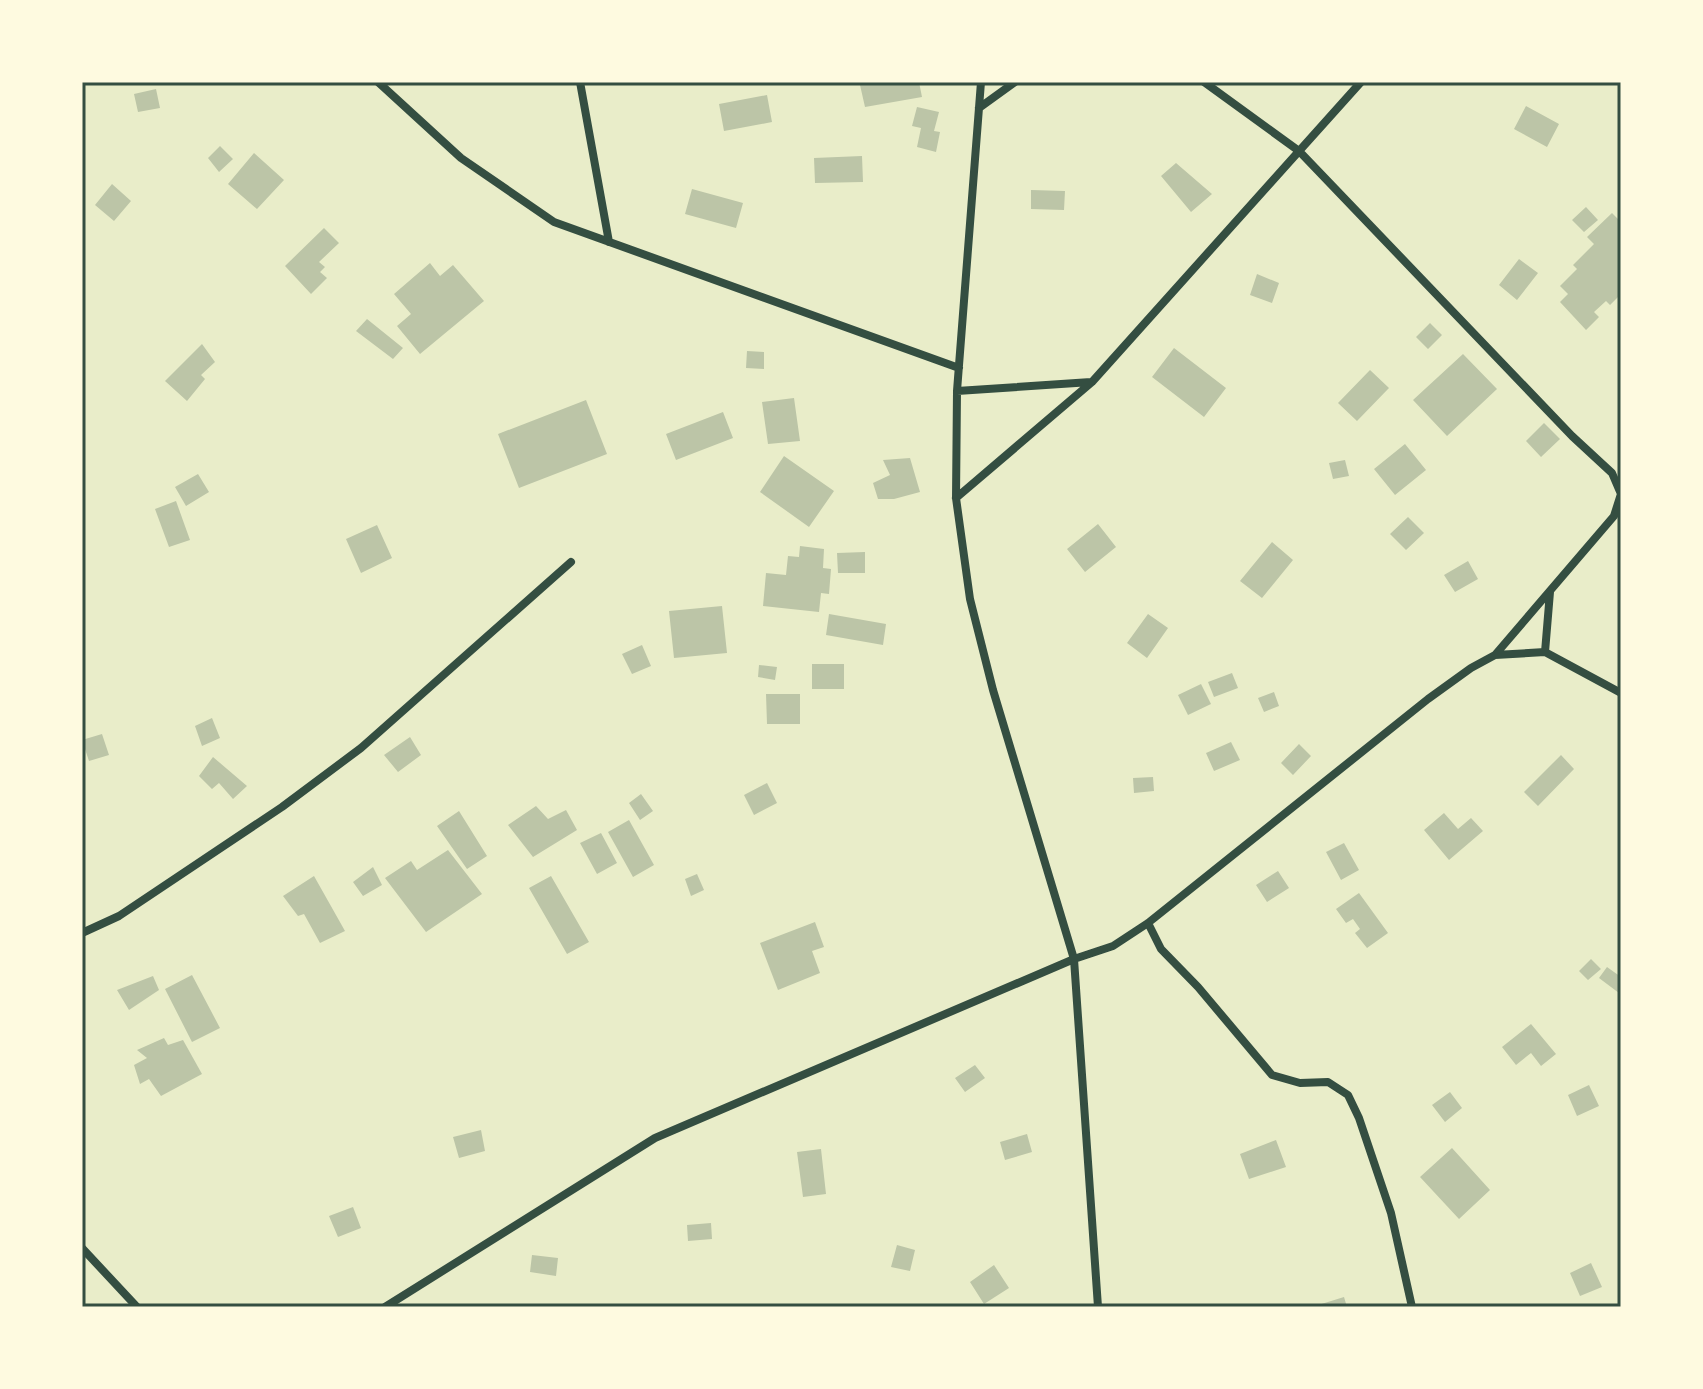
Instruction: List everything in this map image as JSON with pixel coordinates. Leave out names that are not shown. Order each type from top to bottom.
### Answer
[{"type":"street","points":[[378,82],[472,166],[554,222],[959,368]]},
{"type":"street","points":[[580,82],[609,242]]},
{"type":"street","points":[[981,82],[957,391],[956,498],[970,599],[993,690],[1074,959],[1098,1307]]},
{"type":"street","points":[[979,108],[1015,82]]},
{"type":"street","points":[[385,1307],[655,1138],[1074,959],[1113,946],[1148,923],[1428,699],[1495,655],[1614,516],[1621,494],[1612,473],[1572,436],[1299,151],[1204,82]]},
{"type":"street","points":[[956,498],[1092,382],[1361,82]]},
{"type":"street","points":[[957,391],[1092,382]]},
{"type":"street","points":[[82,933],[119,916],[282,807],[361,748],[571,562]]},
{"type":"street","points":[[1545,652],[1550,592]]},
{"type":"street","points":[[1495,655],[1545,652],[1621,693]]},
{"type":"street","points":[[1148,923],[1161,949],[1198,987],[1272,1075],[1300,1083],[1328,1082],[1348,1095],[1359,1118],[1391,1213],[1412,1307]]},
{"type":"street","points":[[82,1248],[137,1307]]},
{"type":"building","points":[[919,82],[922,97],[865,107],[860,85]]},
{"type":"building","points":[[156,89],[160,108],[138,112],[134,94]]},
{"type":"building","points":[[767,95],[772,122],[724,131],[719,104]]},
{"type":"building","points":[[1526,106],[1559,124],[1547,147],[1514,129]]},
{"type":"building","points":[[917,107],[939,112],[934,131],[940,132],[936,152],[917,147],[921,128],[912,126]]},
{"type":"building","points":[[220,146],[233,159],[219,172],[208,158]]},
{"type":"building","points":[[254,153],[284,180],[257,209],[228,184]]},
{"type":"building","points":[[862,156],[863,182],[815,183],[814,158]]},
{"type":"building","points":[[1176,163],[1212,194],[1191,212],[1161,176]]},
{"type":"building","points":[[112,184],[131,201],[114,221],[95,205]]},
{"type":"building","points":[[692,189],[743,203],[736,228],[685,214]]},
{"type":"building","points":[[1031,190],[1065,191],[1064,210],[1031,209]]},
{"type":"building","points":[[1586,207],[1598,220],[1584,232],[1572,220]]},
{"type":"building","points":[[1612,213],[1621,222],[1621,294],[1610,305],[1606,301],[1594,312],[1599,317],[1586,330],[1560,302],[1568,294],[1560,286],[1577,269],[1573,265],[1594,244],[1587,237]]},
{"type":"building","points":[[324,228],[339,243],[319,262],[325,267],[320,272],[327,278],[311,294],[285,266]]},
{"type":"building","points":[[1519,259],[1538,273],[1517,300],[1499,285]]},
{"type":"building","points":[[430,263],[440,276],[453,265],[484,301],[420,354],[397,326],[411,314],[394,294]]},
{"type":"building","points":[[1257,274],[1279,283],[1272,303],[1250,295]]},
{"type":"building","points":[[367,319],[403,348],[393,359],[356,331]]},
{"type":"building","points":[[1430,323],[1442,335],[1428,349],[1416,337]]},
{"type":"building","points":[[202,344],[215,362],[201,375],[205,379],[187,401],[165,381]]},
{"type":"building","points":[[1174,348],[1226,388],[1204,417],[1152,377]]},
{"type":"building","points":[[747,351],[764,352],[764,369],[746,368]]},
{"type":"building","points":[[1463,354],[1497,389],[1447,436],[1413,400]]},
{"type":"building","points":[[1370,370],[1389,388],[1357,421],[1338,403]]},
{"type":"building","points":[[794,398],[800,441],[768,444],[762,402]]},
{"type":"building","points":[[586,400],[607,454],[519,488],[498,434]]},
{"type":"building","points":[[723,412],[733,438],[676,460],[666,434]]},
{"type":"building","points":[[1544,423],[1560,439],[1541,457],[1526,441]]},
{"type":"building","points":[[1405,444],[1426,470],[1395,495],[1374,469]]},
{"type":"building","points":[[784,456],[834,491],[809,527],[760,492]]},
{"type":"building","points":[[910,458],[920,492],[894,499],[878,499],[873,483],[890,475],[883,460]]},
{"type":"building","points":[[1345,460],[1349,476],[1333,479],[1329,463]]},
{"type":"building","points":[[198,474],[209,492],[186,506],[175,487]]},
{"type":"building","points":[[176,501],[190,540],[169,547],[155,509]]},
{"type":"building","points":[[1408,517],[1424,533],[1406,550],[1390,534]]},
{"type":"building","points":[[1098,524],[1116,547],[1085,572],[1067,549]]},
{"type":"building","points":[[377,525],[392,558],[361,573],[346,539]]},
{"type":"building","points":[[1272,542],[1293,560],[1262,598],[1240,581]]},
{"type":"building","points":[[800,546],[824,549],[823,568],[831,569],[829,594],[821,593],[819,612],[763,606],[766,573],[786,575],[788,556],[799,557]]},
{"type":"building","points":[[865,552],[865,573],[838,573],[837,553]]},
{"type":"building","points":[[1468,561],[1478,579],[1455,592],[1444,575]]},
{"type":"building","points":[[722,606],[727,653],[674,658],[669,611]]},
{"type":"building","points":[[829,614],[886,624],[883,645],[826,635]]},
{"type":"building","points":[[1148,614],[1168,628],[1147,658],[1127,643]]},
{"type":"building","points":[[642,645],[651,666],[632,674],[622,654]]},
{"type":"building","points":[[812,664],[844,664],[844,689],[812,689]]},
{"type":"building","points":[[759,665],[777,667],[775,680],[758,677]]},
{"type":"building","points":[[1232,673],[1238,688],[1214,697],[1208,682]]},
{"type":"building","points":[[1201,684],[1211,704],[1188,715],[1178,695]]},
{"type":"building","points":[[1274,692],[1279,706],[1264,712],[1258,698]]},
{"type":"building","points":[[766,694],[800,694],[800,724],[767,724]]},
{"type":"building","points":[[212,718],[220,738],[202,746],[195,726]]},
{"type":"building","points":[[102,734],[109,755],[89,761],[82,740]]},
{"type":"building","points":[[410,737],[421,755],[398,772],[384,755]]},
{"type":"building","points":[[1231,742],[1240,760],[1214,771],[1206,753]]},
{"type":"building","points":[[1299,744],[1311,756],[1293,775],[1281,763]]},
{"type":"building","points":[[1561,755],[1574,769],[1538,806],[1524,792]]},
{"type":"building","points":[[213,757],[247,786],[233,799],[219,783],[212,789],[199,776]]},
{"type":"building","points":[[1153,777],[1154,791],[1134,793],[1133,778]]},
{"type":"building","points":[[767,783],[777,803],[754,815],[744,795]]},
{"type":"building","points":[[641,794],[653,811],[640,820],[629,803]]},
{"type":"building","points":[[536,806],[548,819],[566,810],[577,830],[533,857],[508,825]]},
{"type":"building","points":[[459,811],[487,856],[467,869],[437,826]]},
{"type":"building","points":[[1444,813],[1458,829],[1471,818],[1483,831],[1449,860],[1424,830]]},
{"type":"building","points":[[629,820],[654,865],[633,877],[608,832]]},
{"type":"building","points":[[601,833],[617,863],[597,874],[580,843]]},
{"type":"building","points":[[1344,843],[1359,870],[1341,880],[1326,852]]},
{"type":"building","points":[[448,850],[482,894],[426,932],[385,878],[411,861],[417,870]]},
{"type":"building","points":[[373,867],[382,885],[363,896],[353,882]]},
{"type":"building","points":[[1278,871],[1289,888],[1267,902],[1256,885]]},
{"type":"building","points":[[697,874],[704,890],[691,896],[685,879]]},
{"type":"building","points":[[314,876],[345,931],[320,943],[304,914],[298,916],[283,896]]},
{"type":"building","points":[[551,876],[589,942],[567,954],[529,888]]},
{"type":"building","points":[[1359,893],[1388,933],[1367,948],[1355,933],[1360,929],[1353,919],[1346,923],[1336,909]]},
{"type":"building","points":[[815,922],[824,947],[812,951],[820,973],[778,990],[760,943]]},
{"type":"building","points":[[1591,959],[1601,969],[1588,980],[1579,971]]},
{"type":"building","points":[[1607,967],[1621,977],[1619,993],[1599,978]]},
{"type":"building","points":[[192,975],[220,1028],[192,1042],[165,989]]},
{"type":"building","points":[[153,976],[159,990],[129,1010],[117,990]]},
{"type":"building","points":[[1531,1024],[1556,1054],[1541,1066],[1531,1053],[1516,1065],[1502,1047]]},
{"type":"building","points":[[164,1038],[168,1045],[183,1040],[202,1074],[161,1096],[149,1079],[140,1084],[134,1065],[147,1058],[137,1050]]},
{"type":"building","points":[[975,1065],[985,1078],[965,1092],[955,1078]]},
{"type":"building","points":[[1589,1085],[1599,1106],[1577,1116],[1568,1095]]},
{"type":"building","points":[[1450,1092],[1462,1108],[1445,1122],[1432,1105]]},
{"type":"building","points":[[481,1130],[485,1151],[459,1158],[453,1137]]},
{"type":"building","points":[[1027,1134],[1032,1152],[1005,1160],[1000,1142]]},
{"type":"building","points":[[1276,1140],[1286,1167],[1249,1179],[1240,1154]]},
{"type":"building","points":[[1452,1148],[1490,1190],[1459,1219],[1420,1177]]},
{"type":"building","points":[[821,1149],[826,1194],[803,1197],[797,1152]]},
{"type":"building","points":[[353,1207],[361,1228],[338,1237],[329,1216]]},
{"type":"building","points":[[711,1223],[712,1239],[688,1241],[687,1225]]},
{"type":"building","points":[[897,1245],[915,1250],[910,1271],[891,1267]]},
{"type":"building","points":[[532,1255],[558,1258],[556,1276],[530,1272]]},
{"type":"building","points":[[1591,1263],[1602,1287],[1580,1296],[1570,1273]]},
{"type":"building","points":[[994,1265],[1009,1288],[984,1304],[970,1282]]},
{"type":"building","points":[[1344,1297],[1347,1307],[1315,1307],[1315,1306]]}]
